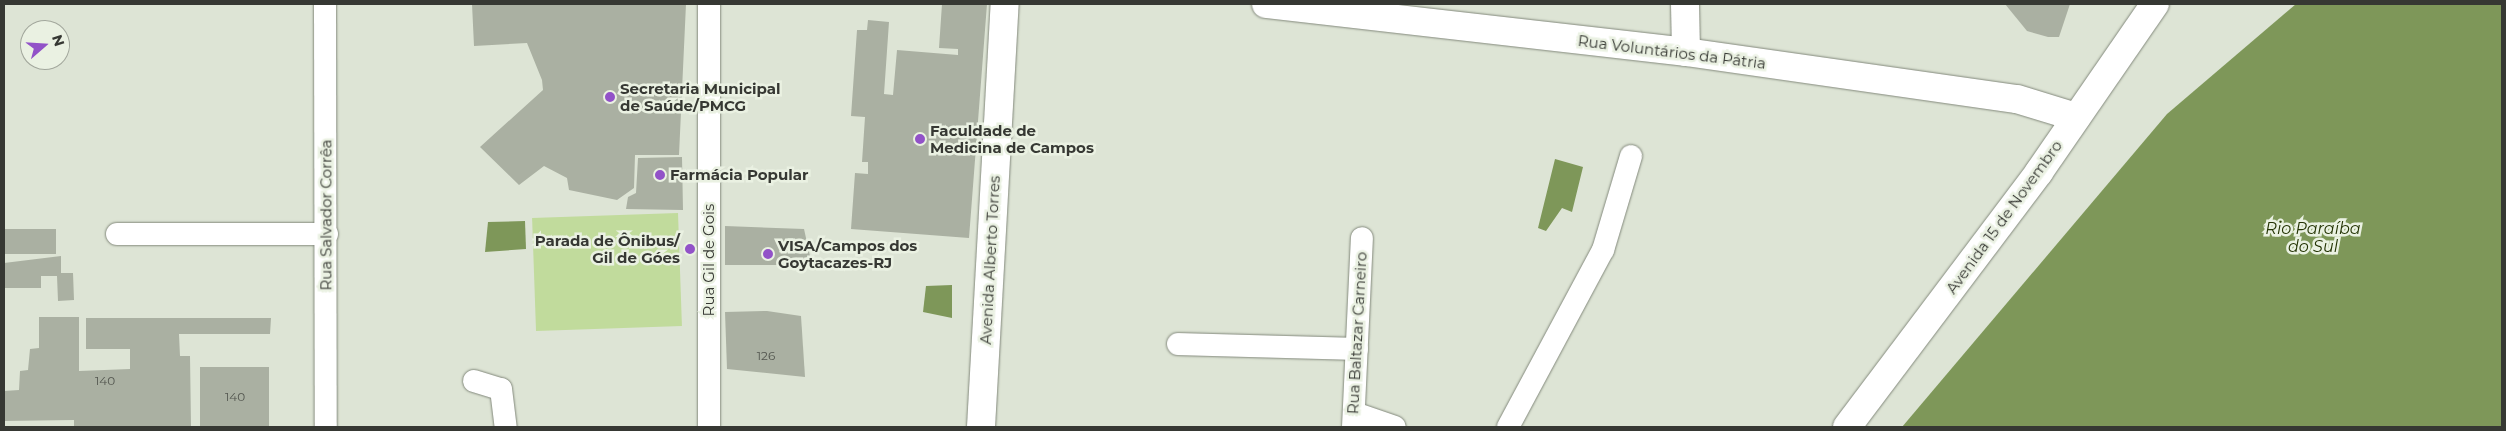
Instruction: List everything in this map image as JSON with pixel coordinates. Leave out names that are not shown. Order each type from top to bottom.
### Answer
[{"type":"main road","name":"Avenida Alberto Torres","points":[[981,427],[1004,4]]},
{"type":"main road","name":"Rua Voluntários da Pátria","points":[[1266,4],[1351,9],[1686,52],[2017,99],[2076,117]]},
{"type":"main road","points":[[1685,4],[1686,52]]},
{"type":"main road","name":"Avenida 15 de Novembro","points":[[1847,427],[2039,172],[2155,4]]},
{"type":"street","name":"Rua Salvador Corrêa","points":[[325,4],[326,427]]},
{"type":"street","name":"Rua Gil de Gois","points":[[709,4],[709,427]]},
{"type":"street","points":[[1508,427],[1603,250],[1631,156]]},
{"type":"street","points":[[117,234],[327,234]]},
{"type":"street","name":"Rua Baltazar Carneiro","points":[[1354,420],[1362,238]]},
{"type":"street","points":[[1178,344],[1357,349]]},
{"type":"street","points":[[474,381],[501,389],[506,427]]},
{"type":"street","points":[[1354,420],[1395,427]]},
{"type":"shaded area","points":[[678,213],[682,326],[536,331],[532,218]]},
{"type":"water","name":"Rio Paraíba do Sul","points":[[2296,4],[2502,4],[2502,427],[1902,427],[2167,114]]},
{"type":"water","points":[[1555,159],[1583,167],[1572,212],[1562,208],[1546,231],[1538,228]]},
{"type":"water","points":[[525,221],[526,249],[485,252],[488,222]]},
{"type":"water","points":[[952,285],[952,318],[923,312],[926,286]]},
{"type":"building","name":"Secretaria Municipal de Saúde/PMCG","points":[[472,4],[686,4],[679,155],[635,155],[634,188],[617,200],[569,190],[567,178],[544,166],[519,185],[480,147],[543,90],[542,80],[527,43],[474,46]]},
{"type":"building","name":"Faculdade de Medicina de Campos","points":[[942,4],[987,4],[969,238],[851,229],[855,173],[868,174],[868,162],[862,162],[865,117],[851,116],[857,30],[867,30],[868,20],[889,22],[884,94],[893,95],[897,50],[958,55],[958,49],[939,48]]},
{"type":"building","points":[[2005,4],[2070,4],[2059,37],[2048,37],[2027,31]]},
{"type":"building","name":"Farmácia Popular","points":[[682,157],[683,210],[626,209],[628,197],[636,193],[638,158]]},
{"type":"building","name":"VISA/Campos dos Goytacazes-RJ","points":[[725,226],[804,229],[812,265],[725,265]]},
{"type":"building","points":[[4,229],[56,229],[56,254],[4,254]]},
{"type":"building","points":[[61,256],[61,273],[73,273],[74,300],[58,301],[57,276],[41,276],[41,288],[4,288],[4,263]]},
{"type":"building","points":[[767,311],[801,316],[805,377],[727,369],[725,312]]},
{"type":"building","points":[[39,317],[79,317],[79,371],[130,369],[130,349],[86,349],[86,318],[271,318],[270,334],[179,334],[180,356],[190,356],[191,427],[74,427],[74,420],[4,421],[4,391],[19,390],[20,371],[28,370],[30,349],[39,348]]},
{"type":"building","points":[[200,367],[269,367],[269,427],[200,427]]},
{"type":"place","name":"Secretaria Municipal de Saúde/PMCG","points":[[610,97]]},
{"type":"place","name":"Faculdade de Medicina de Campos","points":[[920,139]]},
{"type":"place","name":"Farmácia Popular","points":[[660,175]]},
{"type":"place","name":"Parada de Ônibus/ Gil de Góes","points":[[690,249]]},
{"type":"place","name":"VISA/Campos dos Goytacazes-RJ","points":[[768,254]]}]
